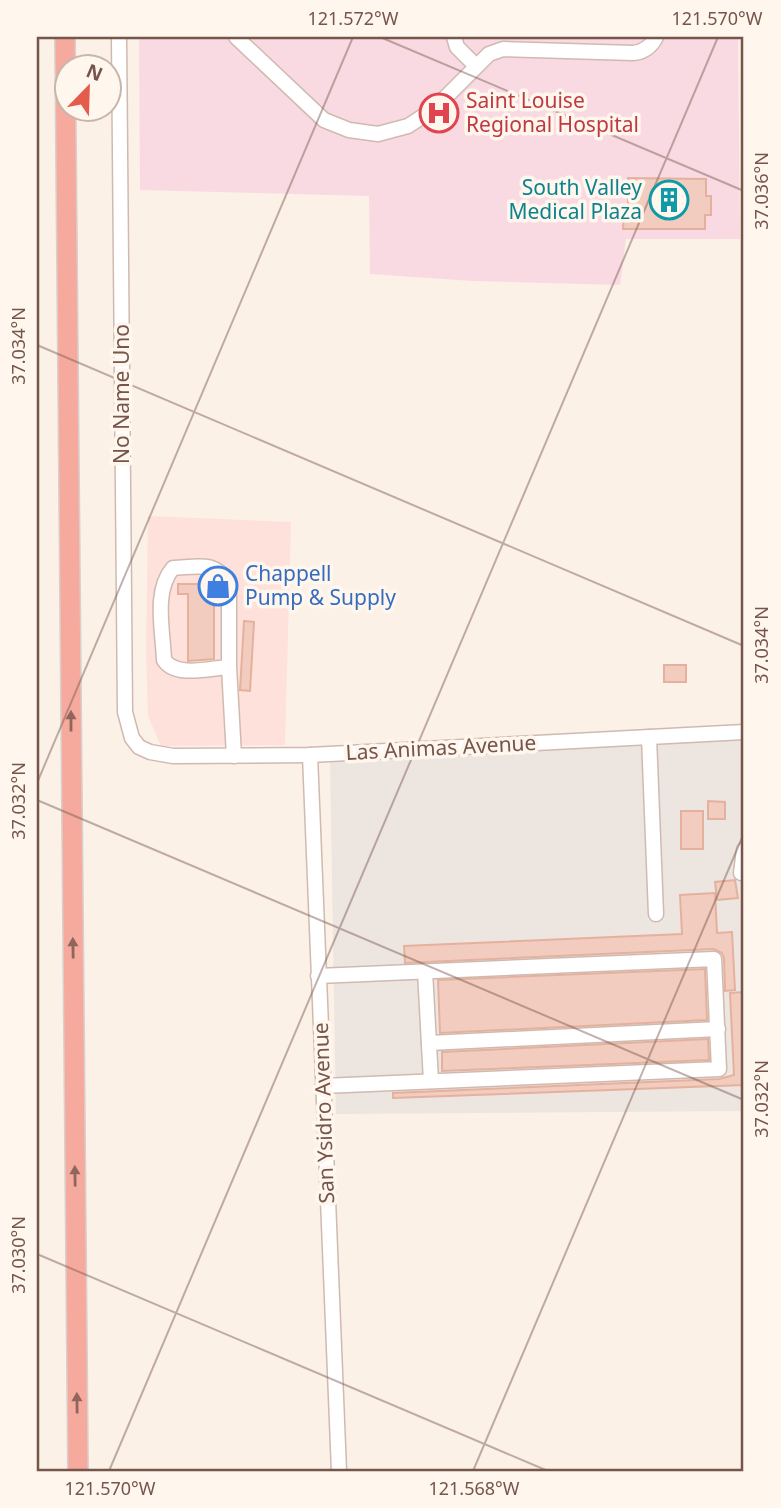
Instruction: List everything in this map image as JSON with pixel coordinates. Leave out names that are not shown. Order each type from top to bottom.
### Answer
[{"type":"highway","points":[[65,37],[78,1471]]},
{"type":"street","name":"No Name Uno","points":[[120,37],[125,712],[132,738],[139,747]]},
{"type":"street","points":[[236,37],[324,120],[349,130],[378,134],[408,126],[435,109],[476,66],[503,43],[633,53],[642,52],[656,37]]},
{"type":"street","points":[[454,37],[457,47],[476,66]]},
{"type":"street","points":[[229,667],[180,670],[169,667],[164,660],[161,589],[166,576],[173,568],[212,566],[224,575],[229,584],[229,667],[234,756]]},
{"type":"street","name":"Las Animas Avenue","points":[[139,747],[173,756],[310,755],[744,732]]},
{"type":"street","points":[[744,732],[744,740]]},
{"type":"street","points":[[649,737],[656,914]]},
{"type":"street","name":"San Ysidro Avenue","points":[[310,755],[339,1471]]},
{"type":"street","points":[[741,873],[744,850]]},
{"type":"street","points":[[318,976],[714,958],[718,1029],[719,1069],[323,1086]]},
{"type":"street","points":[[425,971],[430,1082]]},
{"type":"street","points":[[429,1043],[718,1029]]},
{"type":"shaded area","name":"Saint Louise Regional Hospital","points":[[139,37],[738,37],[740,239],[626,239],[620,285],[472,281],[370,274],[369,196],[140,190]]},
{"type":"shaded area","name":"Chappell Pump & Supply","points":[[148,516],[291,522],[285,745],[161,746],[148,716]]},
{"type":"shaded area","points":[[744,739],[744,1111],[336,1114],[330,761]]},
{"type":"building","name":"South Valley Medical Plaza","points":[[628,178],[706,179],[706,196],[711,196],[711,215],[705,215],[705,229],[623,229],[624,210],[628,210]]},
{"type":"building","points":[[178,584],[214,584],[214,659],[188,661],[188,594],[178,594]]},
{"type":"building","points":[[244,621],[254,622],[250,691],[240,690]]},
{"type":"building","points":[[664,665],[686,665],[686,682],[664,682]]},
{"type":"building","points":[[708,801],[725,802],[725,819],[708,819]]},
{"type":"building","points":[[681,811],[703,811],[703,849],[681,849]]},
{"type":"building","points":[[735,880],[738,898],[717,900],[715,882]]},
{"type":"building","points":[[715,893],[717,933],[732,932],[735,990],[725,991],[724,958],[722,953],[714,949],[405,963],[404,946],[682,934],[680,895]]},
{"type":"building","points":[[705,969],[707,1020],[440,1033],[438,980]]},
{"type":"building","points":[[744,992],[744,1085],[393,1098],[393,1093],[719,1079],[734,1075],[730,993]]},
{"type":"building","points":[[708,1039],[709,1060],[442,1071],[442,1052]]},
{"type":"place","name":"Saint Louise Regional Hospital","points":[[439,113]]},
{"type":"place","name":"South Valley Medical Plaza","points":[[669,200]]},
{"type":"place","name":"Chappell Pump & Supply","points":[[218,586]]}]
